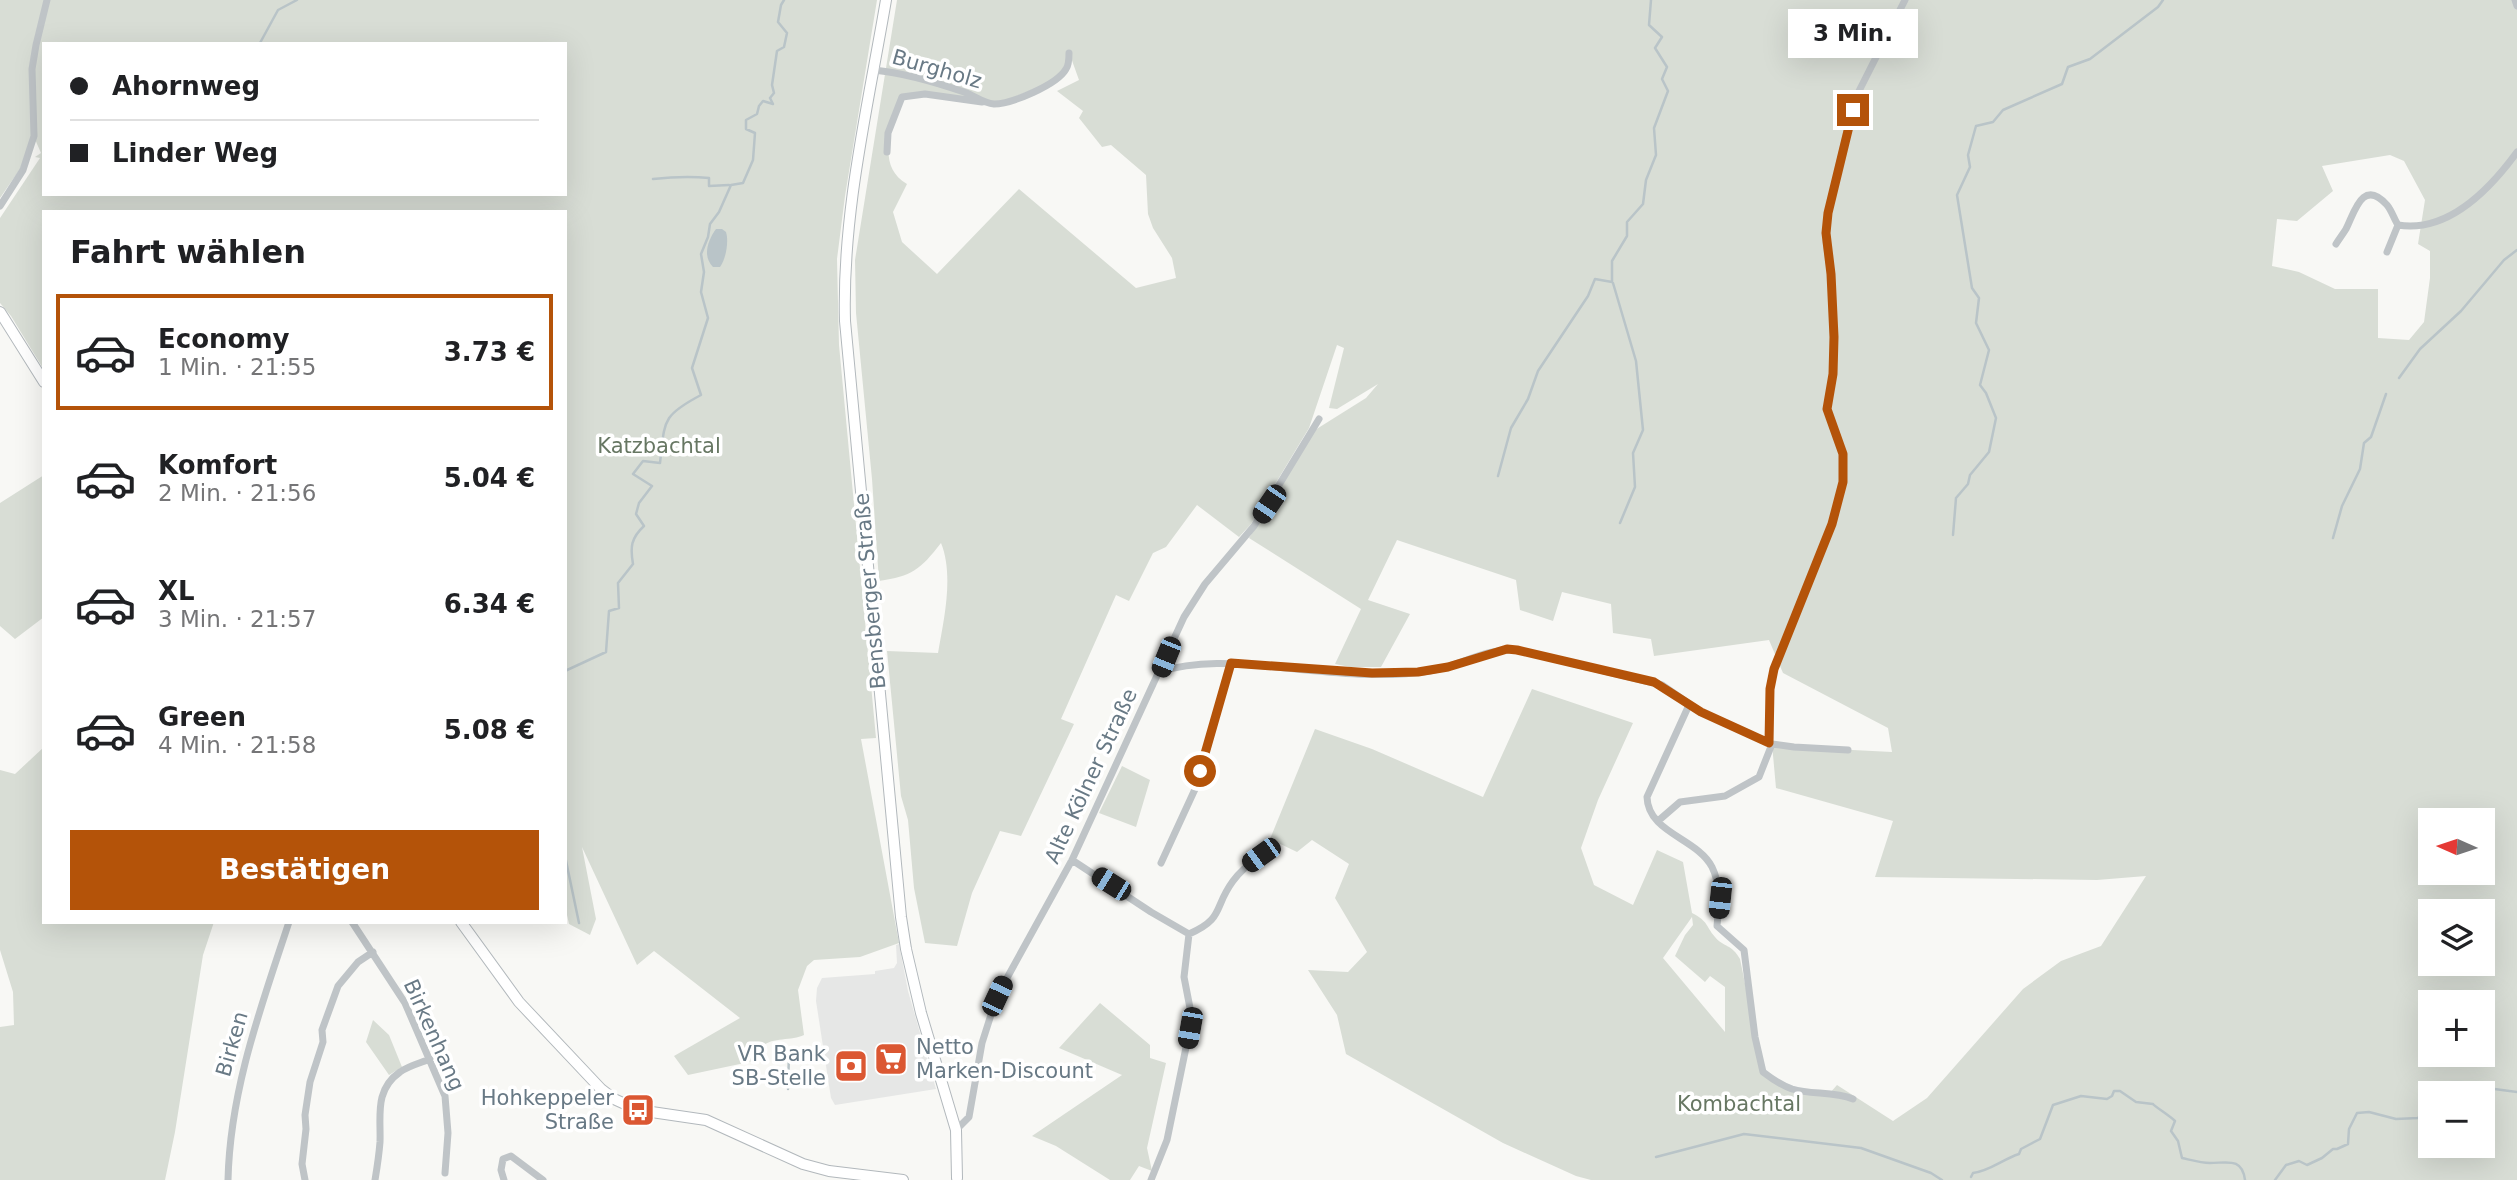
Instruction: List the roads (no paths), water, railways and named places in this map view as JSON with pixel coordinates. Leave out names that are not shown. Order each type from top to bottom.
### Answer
[{"type":"main road","name":"Bensberger Straße","points":[[886,0],[849,218],[845,254],[846,335],[903,928],[921,1013],[956,1130],[959,1179]]},
{"type":"main road","points":[[0,312],[42,379]]},
{"type":"main road","points":[[462,924],[527,1011],[601,1090],[614,1099],[648,1113],[706,1120],[803,1164],[829,1171],[903,1180]]},
{"type":"main road","points":[[945,1180],[959,1179]]},
{"type":"street","points":[[0,206],[23,170],[34,136],[33,69],[47,0]]},
{"type":"street","points":[[1658,821],[1680,802],[1725,796],[1759,777],[1771,743],[1770,689],[1774,669],[1832,524],[1843,482],[1843,454],[1827,409],[1834,353],[1831,274],[1826,242],[1828,213],[1858,93],[1905,0]]},
{"type":"street","points":[[2515,0],[2517,6]]},
{"type":"street","name":"Burgholz","points":[[887,152],[888,133],[902,97],[925,94],[989,103],[1010,100],[1056,80],[1066,70],[1069,53]]},
{"type":"street","name":"Burgholz","points":[[874,70],[896,72],[962,91],[989,103]]},
{"type":"street","points":[[2336,244],[2346,229],[2355,206],[2367,197],[2376,197],[2386,204],[2398,225],[2407,227],[2434,221],[2463,208],[2496,179],[2517,152]]},
{"type":"street","points":[[2387,252],[2398,225]]},
{"type":"street","name":"Alte Kölner Straße","points":[[956,1130],[968,1117],[982,1043],[997,996],[1072,860],[1178,629],[1195,599],[1254,526],[1320,419]]},
{"type":"street","points":[[1159,672],[1231,663],[1372,673],[1418,672],[1448,667],[1507,649],[1654,682],[1689,705],[1771,743],[1848,750]]},
{"type":"street","points":[[1161,863],[1196,787],[1231,663]]},
{"type":"street","points":[[1689,705],[1647,797],[1650,813],[1668,831],[1702,852],[1713,868],[1720,898],[1717,926],[1744,950],[1755,1037],[1763,1072],[1776,1082],[1794,1090],[1830,1093],[1853,1099]]},
{"type":"street","points":[[1189,933],[1214,919],[1231,883],[1243,868],[1261,855]]},
{"type":"street","points":[[1072,860],[1150,912],[1189,933]]},
{"type":"street","name":"Birken","points":[[228,1180],[234,1110],[244,1060],[288,924]]},
{"type":"street","name":"Birkenhang","points":[[353,924],[405,1003],[444,1096],[448,1115],[445,1173]]},
{"type":"street","points":[[1150,1180],[1167,1140],[1190,1028],[1190,1008],[1184,977],[1189,933]]},
{"type":"street","points":[[305,1180],[302,1164],[305,1115],[310,1082],[322,1046],[322,1030],[338,986],[358,962],[373,952]]},
{"type":"street","points":[[375,1180],[381,1098],[390,1081],[401,1071],[430,1059]]},
{"type":"street","points":[[504,1180],[501,1164],[503,1159],[511,1156],[542,1180]]},
{"type":"waterway","points":[[261,42],[278,10],[297,0]]},
{"type":"waterway","points":[[567,670],[606,652],[609,611],[619,608],[618,583],[633,564],[632,543],[644,526],[636,514],[639,503],[652,486],[633,474],[643,461],[660,463],[667,421],[678,409],[701,395],[692,368],[708,318],[701,292],[704,272],[701,254],[710,224],[719,212],[731,185],[743,183],[753,160],[755,133],[746,129],[746,120],[757,114],[763,101],[773,104],[770,98],[774,93],[772,85],[777,51],[784,47],[787,33],[778,22],[784,0]]},
{"type":"waterway","points":[[1498,476],[1511,428],[1528,399],[1538,371],[1588,296],[1595,279],[1612,282],[1612,261],[1627,236],[1627,222],[1643,204],[1646,180],[1656,155],[1654,128],[1668,91],[1662,79],[1667,67],[1655,48],[1662,37],[1649,25],[1651,0]]},
{"type":"waterway","points":[[1953,535],[1956,498],[1989,452],[1996,418],[1980,385],[1989,350],[1976,323],[1979,298],[1972,288],[1957,195],[1970,167],[1968,155],[1976,126],[1993,122],[2003,110],[2062,84],[2068,67],[2090,59],[2158,7],[2163,0]]},
{"type":"waterway","points":[[653,179],[702,177],[709,178],[709,186],[729,185]]},
{"type":"waterway","points":[[2399,378],[2420,349],[2461,311],[2504,260],[2517,250]]},
{"type":"waterway","points":[[1613,283],[1636,361],[1643,430],[1633,453],[1635,487],[1620,523]]},
{"type":"waterway","points":[[2333,538],[2342,506],[2360,469],[2364,443],[2371,437],[2386,394]]},
{"type":"waterway","points":[[567,866],[579,923]]},
{"type":"waterway","points":[[788,1089],[789,1053]]},
{"type":"waterway","points":[[2495,1089],[2517,1092]]},
{"type":"waterway","points":[[1971,1177],[1973,1173],[2019,1154],[2021,1149],[2040,1139],[2053,1105],[2081,1096],[2107,1099],[2114,1091],[2120,1091],[2136,1102],[2153,1104],[2175,1121],[2171,1131],[2178,1141],[2182,1158],[2207,1163],[2233,1163],[2241,1168],[2245,1180]]},
{"type":"waterway","points":[[2275,1180],[2286,1165],[2299,1161],[2307,1165],[2333,1149],[2348,1144],[2349,1129],[2357,1113],[2369,1112],[2396,1119],[2418,1118]]},
{"type":"waterway","points":[[1656,1157],[1744,1134],[1861,1148],[1931,1173],[1942,1180]]},
{"type":"place","name":"Netto Marken-Discount","points":[[891,1059]]},
{"type":"place","name":"VR Bank SB-Stelle","points":[[851,1066]]},
{"type":"place","name":"Hohkeppeler Straße","points":[[638,1110]]},
{"type":"park label","name":"Katzbachtal","points":[[659,446]]},
{"type":"park label","name":"Kombachtal","points":[[1739,1104]]}]
